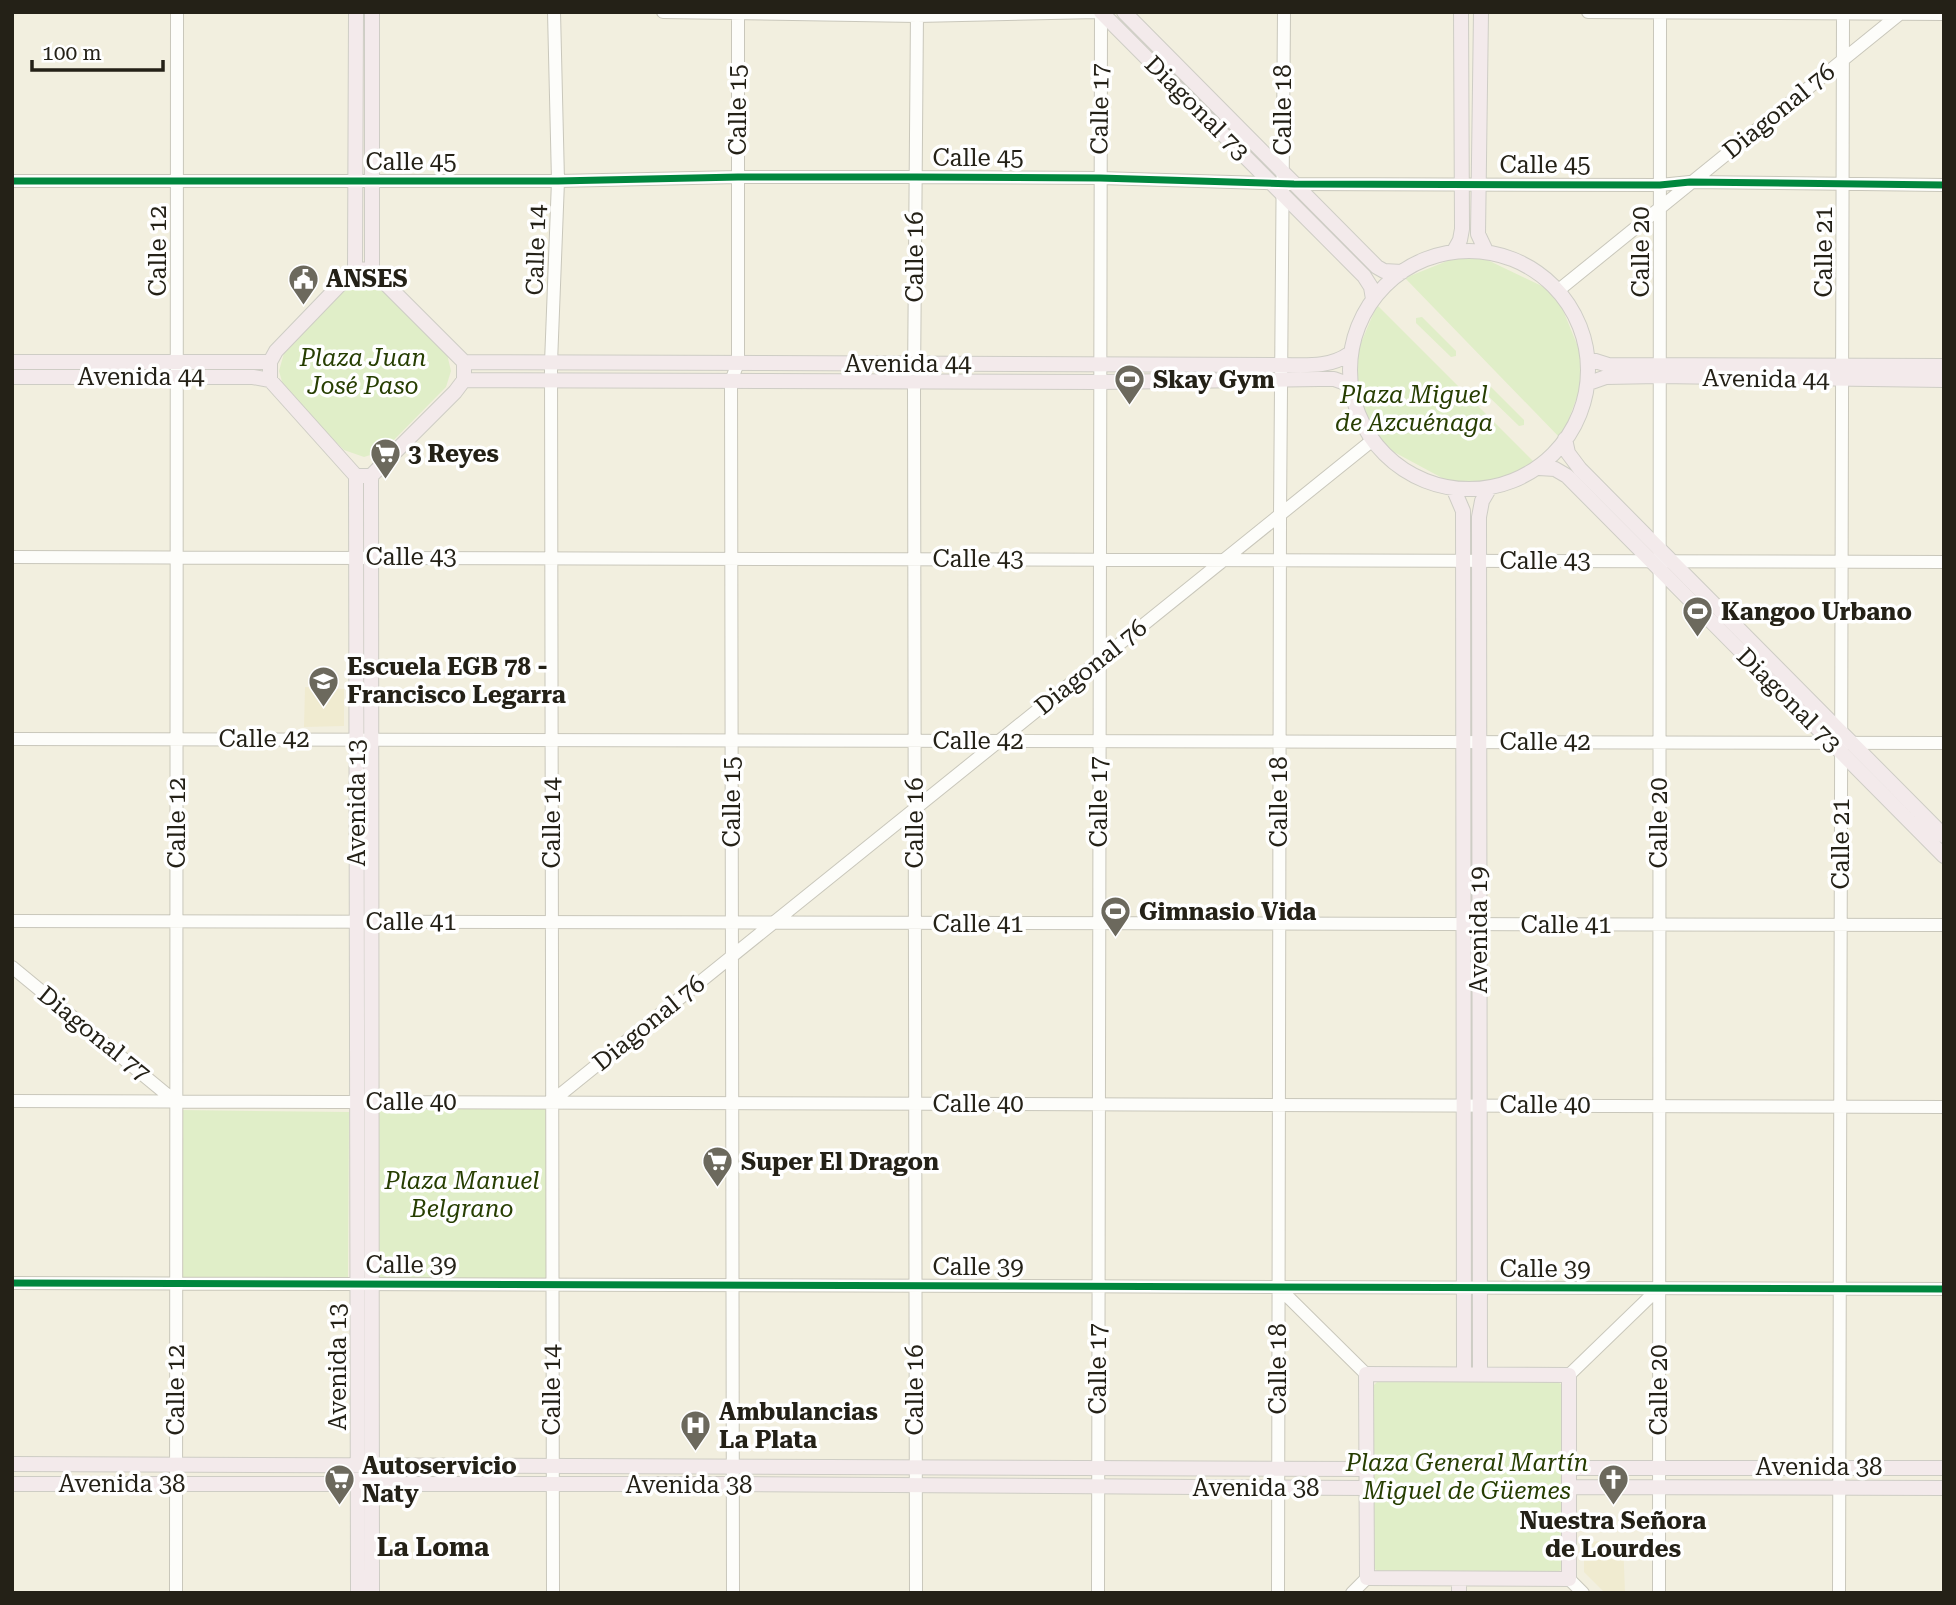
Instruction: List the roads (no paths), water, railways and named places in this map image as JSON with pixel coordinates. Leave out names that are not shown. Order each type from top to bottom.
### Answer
[{"type":"main road","points":[[355,269],[372,270],[464,362],[464,380],[455,392],[364,476],[270,380],[270,362],[276,351],[355,269],[356,12]]},
{"type":"main road","points":[[372,12],[372,270]]},
{"type":"main road","name":"Diagonal 73","points":[[1099,12],[1283,184],[1377,267],[1402,272]]},
{"type":"main road","name":"Diagonal 73","points":[[1124,12],[1364,276],[1371,286],[1373,299]]},
{"type":"main road","points":[[1454,251],[1462,229],[1461,12]]},
{"type":"main road","points":[[1481,12],[1478,234],[1486,251]]},
{"type":"main road","points":[[1470,247],[1486,251],[1550,280],[1568,302],[1589,359],[1589,383],[1565,439],[1539,468],[1489,489],[1468,492],[1454,490],[1369,443],[1348,384],[1349,355],[1373,299],[1388,282],[1402,272],[1454,251],[1470,247]]},
{"type":"main road","name":"Avenida 44","points":[[464,380],[1099,382],[1282,372],[1339,360],[1349,355]]},
{"type":"main road","name":"Avenida 44","points":[[1589,359],[1608,365],[1659,371],[1843,373],[1944,380]]},
{"type":"main road","name":"Avenida 44","points":[[12,362],[177,370],[270,380]]},
{"type":"main road","name":"Avenida 44","points":[[12,377],[177,370],[270,362]]},
{"type":"main road","name":"Avenida 44","points":[[464,362],[1099,364],[1282,372],[1334,379],[1348,384]]},
{"type":"main road","name":"Avenida 44","points":[[1843,373],[1944,366]]},
{"type":"main road","name":"Avenida 44","points":[[1589,383],[1606,377],[1659,371]]},
{"type":"main road","name":"Diagonal 73","points":[[1565,439],[1569,453],[1580,469],[1660,560]]},
{"type":"main road","name":"Diagonal 73","points":[[1539,468],[1555,469],[1567,476],[1660,560],[1841,743],[1944,856]]},
{"type":"main road","name":"Avenida 13","points":[[358,1593],[365,1485],[364,476]]},
{"type":"main road","name":"Avenida 19","points":[[1480,1374],[1479,561],[1480,508],[1489,489]]},
{"type":"main road","name":"Avenida 19","points":[[1454,490],[1463,511],[1464,1374]]},
{"type":"main road","name":"Diagonal 73","points":[[1841,743],[1944,836]]},
{"type":"main road","points":[[1366,1374],[1464,1374],[1569,1375],[1569,1579],[1459,1586],[1367,1578],[1366,1374]]},
{"type":"main road","name":"Avenida 38","points":[[12,1464],[1366,1469]]},
{"type":"main road","name":"Avenida 38","points":[[1569,1468],[1944,1468]]},
{"type":"main road","name":"Avenida 38","points":[[12,1484],[733,1484],[1366,1488]]},
{"type":"main road","name":"Avenida 13","points":[[365,1485],[372,1593]]},
{"type":"main road","name":"Avenida 38","points":[[1569,1487],[1944,1488]]},
{"type":"street","name":"Calle 12","points":[[176,1593],[177,12]]},
{"type":"street","name":"Calle 14","points":[[553,1593],[551,363],[558,181],[554,12]]},
{"type":"street","points":[[663,12],[1099,12]]},
{"type":"street","name":"Calle 17","points":[[1098,1593],[1099,12]]},
{"type":"street","name":"Calle 18","points":[[1278,1593],[1279,742],[1284,12]]},
{"type":"street","points":[[1588,12],[1944,14]]},
{"type":"street","name":"Calle 20","points":[[1660,12],[1660,1593]]},
{"type":"street","name":"Calle 21","points":[[1839,1593],[1843,13]]},
{"type":"street","name":"Diagonal 76","points":[[1560,289],[1900,13]]},
{"type":"street","name":"Calle 15","points":[[733,1593],[732,381],[738,363],[737,14]]},
{"type":"street","name":"Calle 16","points":[[916,1593],[914,364],[917,14]]},
{"type":"street","name":"Calle 45","points":[[12,181],[372,182],[916,177],[1100,178],[1283,184],[1660,185],[1690,182],[1944,185]]},
{"type":"street","name":"Diagonal 76","points":[[551,1102],[1369,443]]},
{"type":"street","name":"Calle 43","points":[[12,556],[1944,562]]},
{"type":"street","name":"Calle 42","points":[[12,739],[1944,743]]},
{"type":"street","name":"Calle 41","points":[[12,921],[1944,925]]},
{"type":"street","name":"Diagonal 77","points":[[12,967],[176,1102]]},
{"type":"street","name":"Calle 40","points":[[12,1101],[1944,1107]]},
{"type":"street","name":"Calle 39","points":[[12,1283],[1944,1289]]},
{"type":"street","points":[[1278,1287],[1366,1374]]},
{"type":"street","points":[[1569,1375],[1659,1289]]},
{"type":"street","points":[[1352,1593],[1367,1578]]},
{"type":"street","points":[[1569,1579],[1583,1593]]},
{"type":"place","name":"ANSES","points":[[303,306]]},
{"type":"place","name":"Skay Gym","points":[[1130,407]]},
{"type":"place","name":"3 Reyes","points":[[385,481]]},
{"type":"place","name":"Kangoo Urbano","points":[[1698,639]]},
{"type":"place","name":"Escuela EGB 78 - Francisco Legarra","points":[[324,708]]},
{"type":"place","name":"Gimnasio Vida","points":[[1116,939]]},
{"type":"place","name":"Super El Dragon","points":[[718,1189]]},
{"type":"place","name":"Ambulancias La Plata","points":[[696,1453]]},
{"type":"place","name":"Nuestra Señora de Lourdes","points":[[1613,1506]]},
{"type":"place","name":"Autoservicio Naty","points":[[339,1507]]},
{"type":"district","name":"La Loma","points":[[433,1547]]},
{"type":"park label","name":"Plaza Juan José Paso","points":[[363,372]]},
{"type":"park label","name":"Plaza Miguel de Azcuénaga","points":[[1414,409]]},
{"type":"park label","name":"Plaza Manuel Belgrano","points":[[462,1195]]},
{"type":"park label","name":"Plaza General Martín Miguel de Güemes","points":[[1467,1477]]}]
